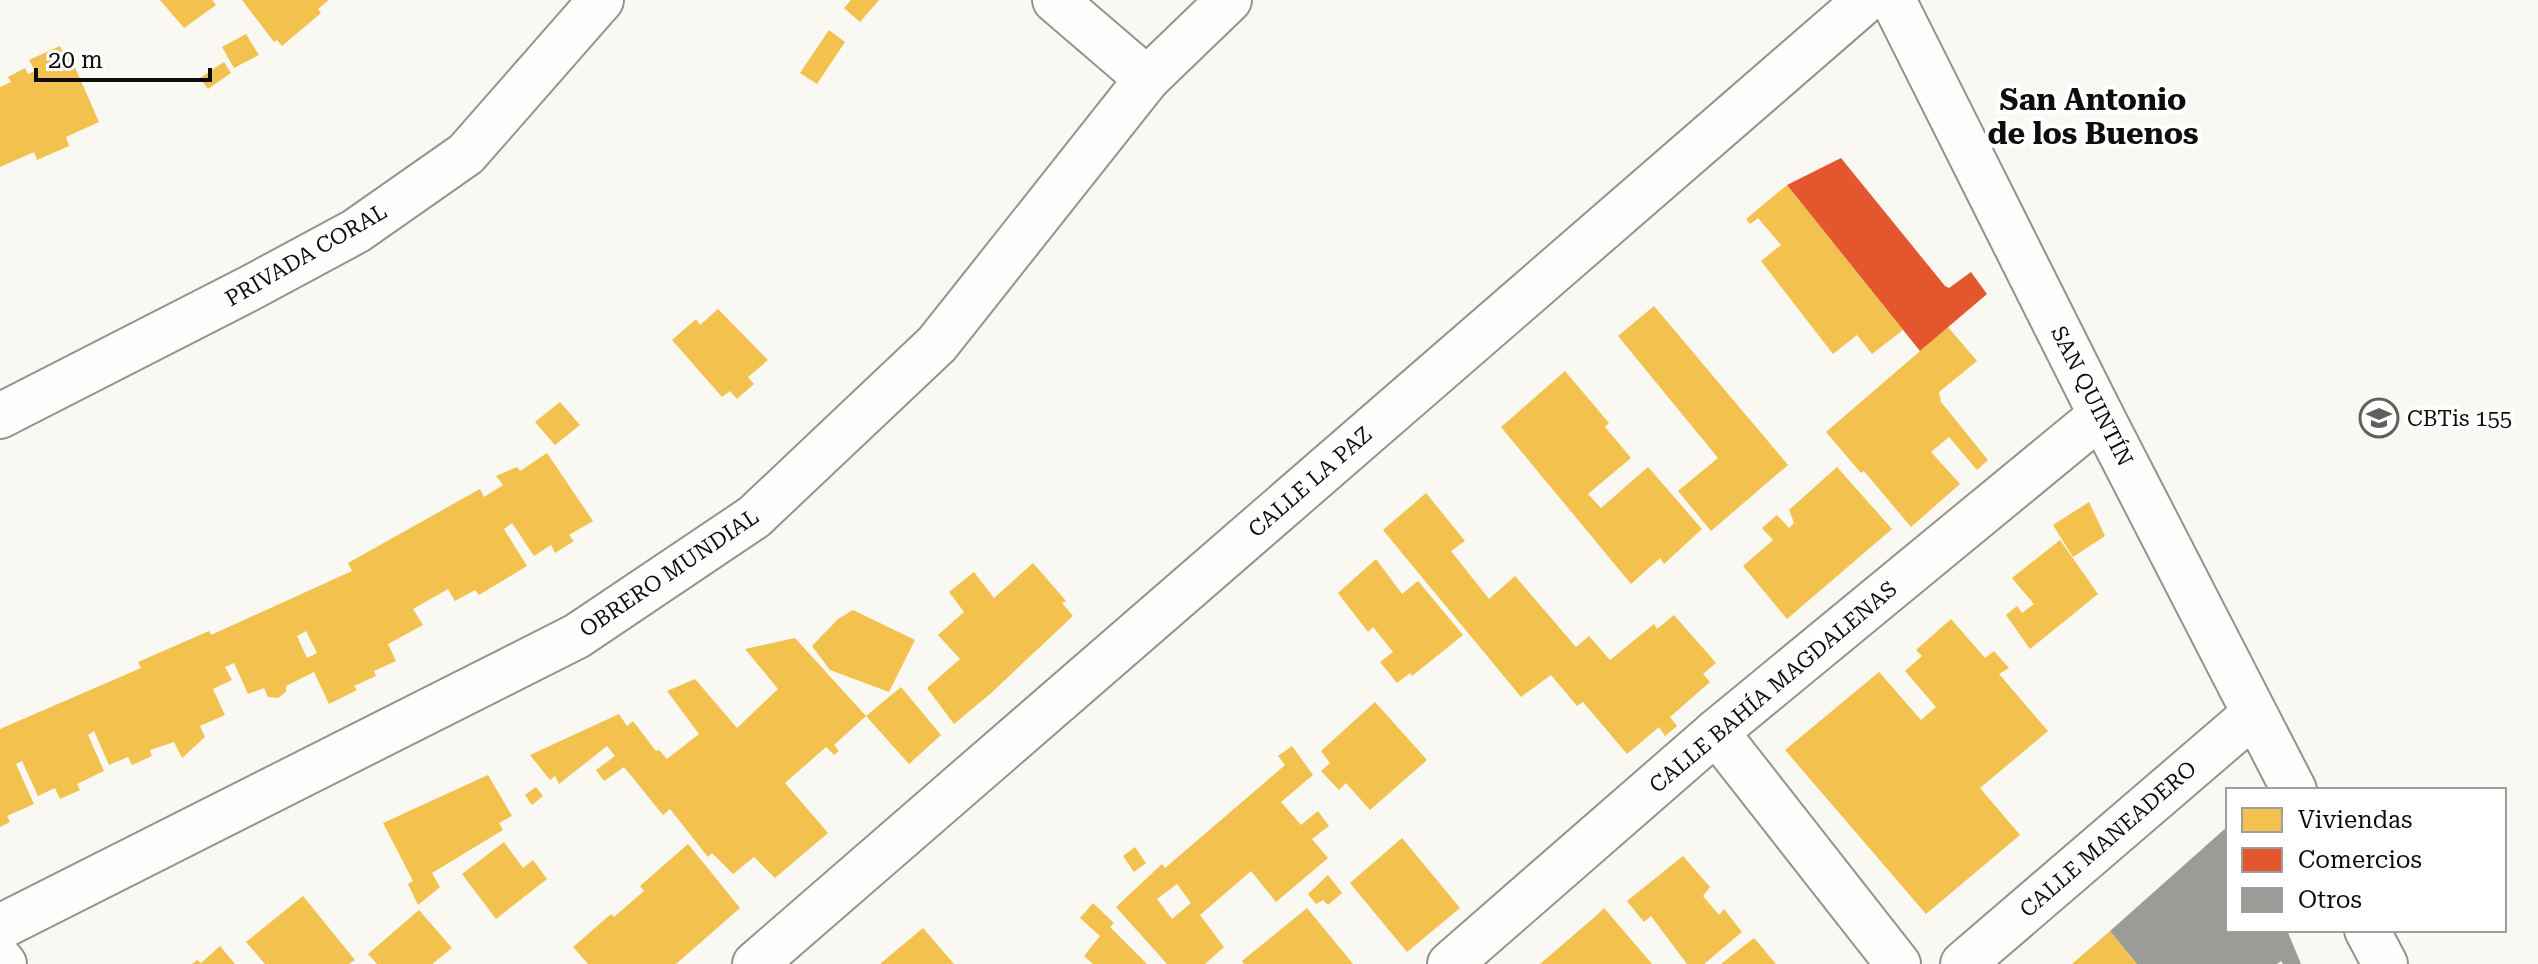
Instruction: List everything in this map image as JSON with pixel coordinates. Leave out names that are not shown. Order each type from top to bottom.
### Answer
[{"type":"street","name":"PRIVADA CORAL","points":[[0,416],[254,286],[368,222],[466,154],[601,0]]},
{"type":"street","points":[[1055,0],[1147,79]]},
{"type":"street","name":"OBRERO MUNDIAL","points":[[0,927],[577,636],[754,517],[937,344],[1147,79],[1229,0]]},
{"type":"street","name":"CALLE LA PAZ","points":[[755,964],[1866,0]]},
{"type":"street","name":"SAN QUINTÍN","points":[[1893,0],[2293,788]]},
{"type":"street","name":"CALLE BAHÍA MAGDALENAS","points":[[1450,964],[1716,732],[2101,415]]},
{"type":"street","name":"CALLE MANEADERO","points":[[1963,964],[2254,714]]},
{"type":"street","points":[[1716,732],[1898,964]]},
{"type":"street","points":[[2368,932],[2385,964]]},
{"type":"street","points":[[0,959],[4,964]]},
{"type":"building: Viviendas","points":[[160,0],[212,0],[216,5],[184,28]]},
{"type":"building: Viviendas","points":[[242,0],[329,0],[318,9],[321,13],[282,46],[277,40],[274,42]]},
{"type":"building: Viviendas","points":[[851,0],[879,0],[860,22],[844,8]]},
{"type":"building: Viviendas","points":[[829,30],[845,42],[817,84],[800,73]]},
{"type":"building: Viviendas","points":[[246,34],[259,55],[234,68],[222,47]]},
{"type":"building: Viviendas","points":[[60,46],[66,59],[70,56],[99,122],[66,137],[69,146],[37,160],[34,152],[0,167],[0,87],[11,82],[8,77],[25,68],[28,74],[35,71],[29,60]]},
{"type":"building: Viviendas","points":[[224,62],[231,73],[208,89],[200,78]]},
{"type":"building: Viviendas","points":[[1787,185],[1903,330],[1872,354],[1857,335],[1833,354],[1761,261],[1781,245],[1758,218],[1750,224],[1746,219]]},
{"type":"building: Viviendas","points":[[1654,306],[1788,465],[1711,531],[1678,491],[1718,458],[1618,336]]},
{"type":"building: Viviendas","points":[[718,309],[768,360],[748,377],[754,384],[737,399],[730,391],[722,397],[672,340],[696,319],[700,325]]},
{"type":"building: Viviendas","points":[[1948,327],[1977,361],[1939,392],[1941,402],[1988,460],[1977,470],[1949,437],[1931,452],[1960,484],[1911,527],[1826,432]]},
{"type":"building: Viviendas","points":[[1565,371],[1609,423],[1605,427],[1631,458],[1588,494],[1601,508],[1648,467],[1702,529],[1664,564],[1660,558],[1631,584],[1501,427]]},
{"type":"building: Viviendas","points":[[560,402],[580,425],[555,445],[535,422]]},
{"type":"building: Viviendas","points":[[547,453],[593,521],[569,535],[574,541],[555,553],[551,545],[534,556],[512,523],[504,529],[527,566],[479,595],[475,590],[455,601],[448,589],[413,609],[423,625],[388,644],[396,661],[374,671],[376,676],[354,686],[357,690],[329,704],[314,672],[286,686],[286,692],[278,698],[268,697],[264,688],[248,694],[234,663],[225,667],[232,680],[213,689],[225,715],[200,726],[205,737],[182,758],[174,742],[150,750],[152,756],[132,765],[128,757],[109,765],[94,731],[88,735],[104,771],[77,784],[80,790],[60,799],[55,788],[38,796],[22,761],[16,764],[34,804],[7,816],[10,822],[0,827],[0,729],[141,668],[138,662],[209,631],[211,635],[352,571],[348,563],[480,489],[484,497],[503,485],[496,476],[517,467],[520,471]],"holes":[[[306,631],[317,653],[307,658],[297,636]]]},
{"type":"building: Viviendas","points":[[1837,467],[1892,529],[1787,619],[1743,566],[1773,540],[1762,528],[1777,515],[1789,528],[1794,523],[1789,510]]},
{"type":"building: Viviendas","points":[[1426,493],[1465,541],[1451,551],[1489,599],[1515,576],[1576,647],[1589,636],[1610,660],[1654,624],[1657,629],[1674,615],[1716,663],[1703,674],[1710,682],[1670,717],[1677,726],[1665,736],[1659,727],[1627,754],[1583,702],[1577,706],[1551,675],[1521,697],[1383,530]]},
{"type":"building: Viviendas","points":[[2089,502],[2105,536],[2073,557],[2053,525]]},
{"type":"building: Viviendas","points":[[2060,540],[2098,594],[2030,649],[2006,615],[2017,606],[2022,613],[2034,604],[2012,578]]},
{"type":"building: Viviendas","points":[[1376,559],[1402,594],[1418,581],[1463,635],[1412,676],[1410,673],[1397,683],[1380,662],[1393,652],[1373,627],[1368,632],[1338,593]]},
{"type":"building: Viviendas","points":[[1033,563],[1066,601],[1062,603],[1073,616],[954,724],[927,688],[960,659],[938,635],[964,612],[949,592],[974,572],[994,598]]},
{"type":"building: Viviendas","points":[[853,610],[915,640],[889,692],[830,670],[812,646],[838,619]]},
{"type":"building: Viviendas","points":[[1951,619],[1985,658],[1994,651],[2009,668],[1999,674],[2048,731],[1980,788],[2020,835],[1926,914],[1785,750],[1879,672],[1921,720],[1936,707],[1905,671],[1922,656],[1916,650]]},
{"type":"building: Viviendas","points":[[795,638],[866,716],[834,745],[839,751],[834,755],[826,747],[785,783],[828,833],[775,878],[754,857],[733,874],[712,853],[708,857],[670,809],[663,815],[624,767],[604,781],[596,770],[615,756],[607,746],[559,784],[555,776],[550,780],[530,755],[619,714],[627,726],[633,721],[656,751],[659,750],[667,759],[699,734],[667,691],[695,679],[737,728],[778,689],[745,649]]},
{"type":"building: Viviendas","points":[[901,687],[941,735],[909,764],[866,716]]},
{"type":"building: Viviendas","points":[[1375,702],[1427,760],[1370,810],[1346,783],[1339,790],[1321,771],[1330,763],[1321,751]]},
{"type":"building: Viviendas","points":[[1292,746],[1313,775],[1281,802],[1301,825],[1318,811],[1329,826],[1312,839],[1328,858],[1276,902],[1251,871],[1200,915],[1224,947],[1205,964],[1167,964],[1116,907],[1162,864],[1165,868],[1285,765],[1278,756]],"holes":[[[1177,884],[1191,903],[1172,919],[1157,899]]]},
{"type":"building: Viviendas","points":[[488,775],[512,816],[499,823],[503,830],[432,873],[440,887],[418,905],[408,884],[413,881],[383,823]]},
{"type":"building: Viviendas","points":[[536,787],[543,796],[532,805],[525,795]]},
{"type":"building: Viviendas","points":[[1402,838],[1460,908],[1407,952],[1350,883]]},
{"type":"building: Viviendas","points":[[504,842],[523,868],[533,860],[547,879],[496,919],[462,874]]},
{"type":"building: Viviendas","points":[[688,844],[740,908],[676,964],[588,964],[573,947],[644,891],[640,886]]},
{"type":"building: Viviendas","points":[[1135,847],[1146,863],[1134,872],[1123,856]]},
{"type":"building: Viviendas","points":[[1683,856],[1710,887],[1703,896],[1719,915],[1724,909],[1742,932],[1704,964],[1687,964],[1651,916],[1644,922],[1627,901]]},
{"type":"building: Viviendas","points":[[1328,875],[1342,893],[1328,905],[1323,900],[1316,904],[1308,894]]},
{"type":"building: Viviendas","points":[[303,896],[355,960],[349,964],[265,964],[246,942]]},
{"type":"building: Viviendas","points":[[1093,903],[1114,923],[1110,927],[1147,964],[1093,964],[1084,956],[1100,936],[1080,918]]},
{"type":"building: Viviendas","points":[[1307,908],[1353,964],[1244,964],[1242,961]]},
{"type":"building: Viviendas","points":[[1604,908],[1652,964],[1540,964],[1597,915]]},
{"type":"building: Viviendas","points":[[419,910],[452,948],[432,964],[377,964],[368,954]]},
{"type":"building: Viviendas","points":[[923,928],[954,964],[880,964]]},
{"type":"building: Viviendas","points":[[2110,931],[2137,964],[2072,964]]},
{"type":"building: Viviendas","points":[[1754,938],[1776,964],[1721,964],[1736,952]]},
{"type":"building: Viviendas","points":[[220,946],[235,964],[192,964],[197,960],[201,963]]},
{"type":"building: Comercios","points":[[1841,158],[1945,286],[1949,288],[1971,272],[1987,294],[1920,351],[1787,185]]},
{"type":"building: Otros","points":[[2226,828],[2226,932],[2288,932],[2301,964],[2283,964],[2281,961],[2277,964],[2137,964],[2110,931]]},
{"type":"place","name":"CBTis 155","points":[[2379,418]]},
{"type":"district","name":"San Antonio de los Buenos","points":[[2093,116]]}]
